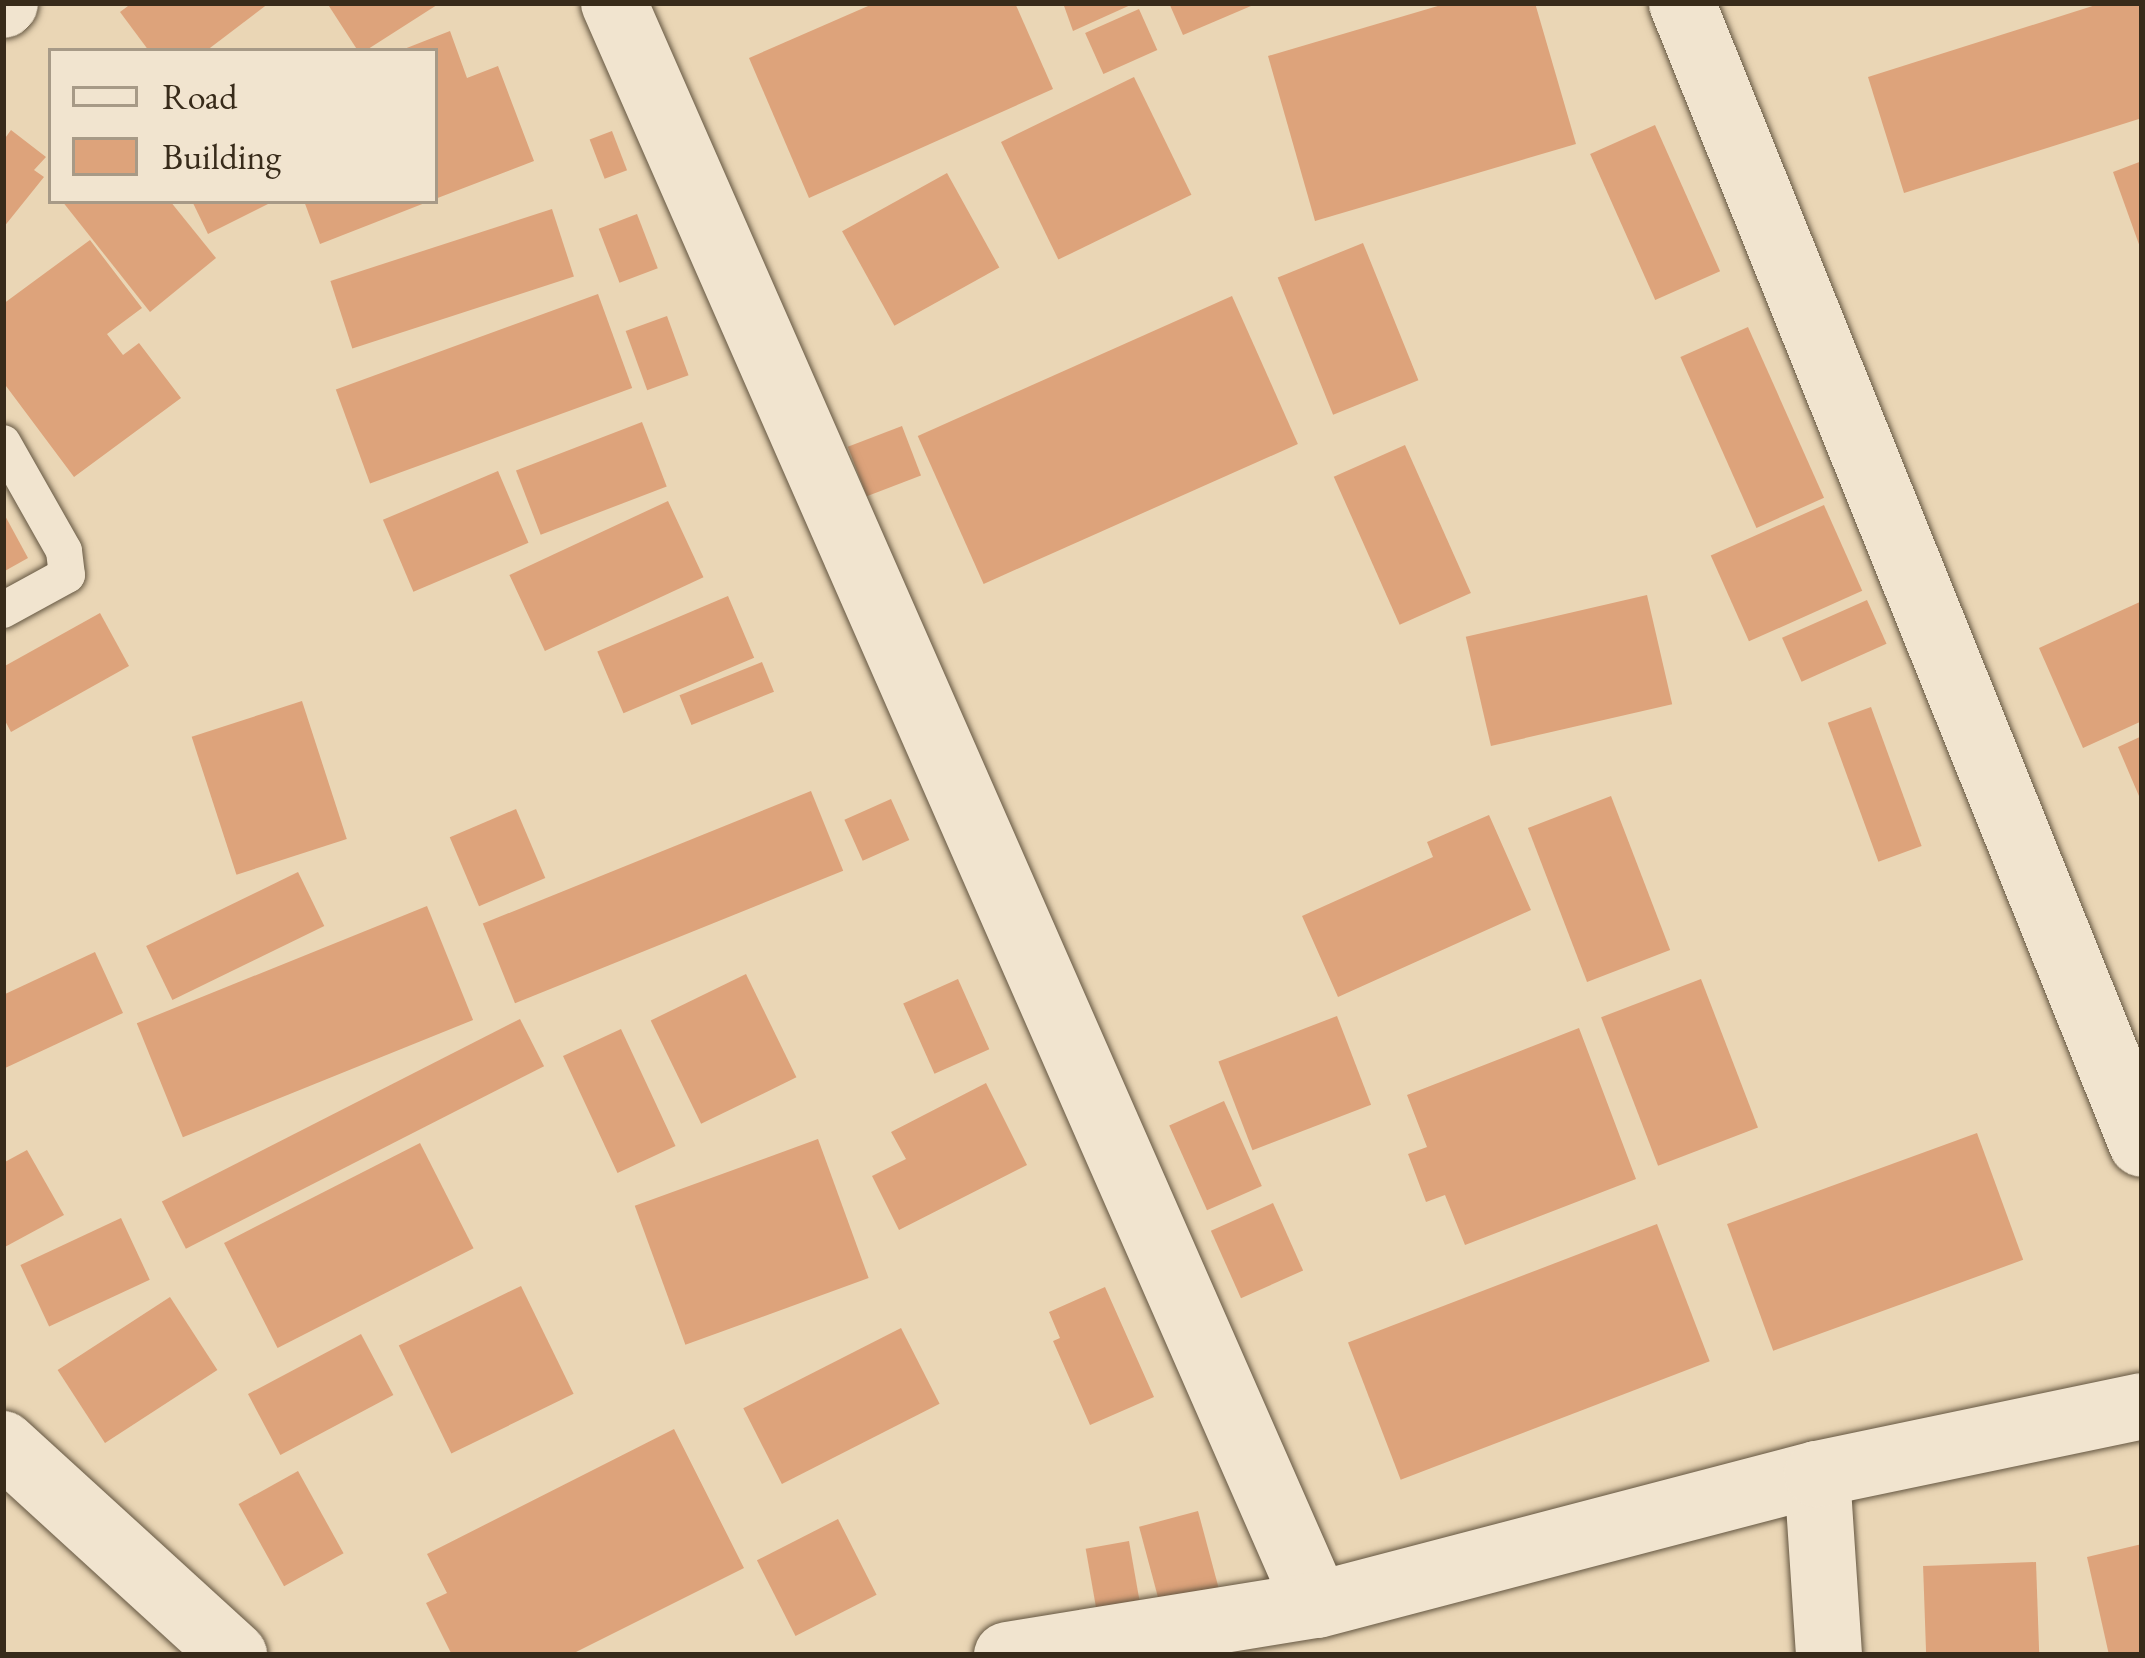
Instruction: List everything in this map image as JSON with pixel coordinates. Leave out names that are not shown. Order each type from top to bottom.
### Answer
[{"type":"street","points":[[614,3],[1317,1605]]},
{"type":"street","points":[[1682,3],[2142,1144]]},
{"type":"street","points":[[1007,1655],[1317,1605],[1816,1474],[2142,1406]]},
{"type":"street","points":[[3,1444],[234,1655]]},
{"type":"street","points":[[1816,1474],[1828,1655]]},
{"type":"lane","points":[[3,443],[64,550],[67,575],[3,610]]},
{"type":"building","points":[[132,3],[269,3],[210,48],[147,48],[120,12]]},
{"type":"building","points":[[327,3],[440,3],[370,48],[356,48]]},
{"type":"building","points":[[875,3],[1015,3],[1053,89],[809,198],[749,58]]},
{"type":"building","points":[[1063,3],[1135,3],[1073,31]]},
{"type":"building","points":[[1169,3],[1258,3],[1183,35]]},
{"type":"building","points":[[1448,3],[1535,3],[1576,144],[1315,221],[1268,56]]},
{"type":"building","points":[[2102,3],[2142,3],[2142,118],[1904,193],[1868,77]]},
{"type":"building","points":[[1139,9],[1157,50],[1103,74],[1085,33]]},
{"type":"building","points":[[450,31],[467,78],[498,66],[534,161],[438,198],[438,48],[407,48]]},
{"type":"building","points":[[1134,77],[1191,195],[1058,260],[1001,142]]},
{"type":"building","points":[[1655,125],[1720,271],[1655,300],[1590,154]]},
{"type":"building","points":[[11,130],[46,157],[34,170],[44,177],[3,228],[3,141]]},
{"type":"building","points":[[612,131],[627,170],[605,179],[590,140]]},
{"type":"building","points":[[2142,161],[2142,250],[2141,250],[2113,172]]},
{"type":"building","points":[[947,173],[999,267],[894,326],[842,231]]},
{"type":"building","points":[[64,204],[172,204],[216,258],[150,312]]},
{"type":"building","points":[[193,204],[268,204],[208,234]]},
{"type":"building","points":[[305,204],[422,204],[320,244]]},
{"type":"building","points":[[552,209],[574,277],[352,349],[330,281]]},
{"type":"building","points":[[637,214],[658,268],[620,283],[599,229]]},
{"type":"building","points":[[90,240],[142,308],[107,334],[123,355],[139,343],[181,398],[74,477],[3,382],[3,304]]},
{"type":"building","points":[[1363,243],[1418,380],[1333,415],[1278,277]]},
{"type":"building","points":[[598,294],[632,388],[370,483],[336,389]]},
{"type":"building","points":[[1232,296],[1298,444],[984,584],[918,436]]},
{"type":"building","points":[[667,316],[689,375],[647,390],[626,331]]},
{"type":"building","points":[[1748,327],[1824,498],[1756,528],[1680,357]]},
{"type":"building","points":[[642,422],[667,486],[541,535],[516,470]]},
{"type":"building","points":[[902,426],[921,475],[867,496],[848,447]]},
{"type":"building","points":[[1405,445],[1471,593],[1400,625],[1334,477]]},
{"type":"building","points":[[498,471],[528,543],[413,592],[383,520]]},
{"type":"building","points":[[668,501],[703,577],[545,651],[509,575]]},
{"type":"building","points":[[1824,505],[1862,591],[1749,641],[1711,555]]},
{"type":"building","points":[[3,512],[28,558],[3,572]]},
{"type":"building","points":[[1647,595],[1672,704],[1491,746],[1466,637]]},
{"type":"building","points":[[728,596],[754,658],[623,713],[597,651]]},
{"type":"building","points":[[1867,600],[1887,644],[1802,682],[1782,638]]},
{"type":"building","points":[[2142,601],[2142,721],[2083,748],[2039,648]]},
{"type":"building","points":[[100,613],[129,666],[11,732],[3,717],[3,667]]},
{"type":"building","points":[[762,662],[774,692],[691,725],[679,695]]},
{"type":"building","points":[[302,701],[347,839],[236,875],[192,737]]},
{"type":"building","points":[[1871,707],[1922,846],[1878,862],[1828,723]]},
{"type":"building","points":[[2142,736],[2142,803],[2118,747]]},
{"type":"building","points":[[811,791],[843,871],[515,1003],[483,924]]},
{"type":"building","points":[[1611,796],[1670,950],[1587,982],[1528,828]]},
{"type":"building","points":[[891,799],[909,840],[863,861],[844,820]]},
{"type":"building","points":[[516,809],[545,878],[479,906],[450,837]]},
{"type":"building","points":[[1489,815],[1531,910],[1338,997],[1302,916],[1433,857],[1427,842]]},
{"type":"building","points":[[298,872],[324,926],[172,1000],[146,946]]},
{"type":"building","points":[[427,906],[473,1020],[183,1137],[137,1023]]},
{"type":"building","points":[[95,952],[123,1013],[3,1069],[3,995]]},
{"type":"building","points":[[746,974],[796,1077],[701,1124],[651,1020]]},
{"type":"building","points":[[958,979],[989,1049],[935,1074],[903,1003]]},
{"type":"building","points":[[1701,979],[1758,1127],[1658,1166],[1601,1017]]},
{"type":"building","points":[[1337,1016],[1371,1105],[1252,1150],[1218,1062]]},
{"type":"building","points":[[520,1019],[544,1066],[186,1249],[162,1202]]},
{"type":"building","points":[[1579,1028],[1636,1179],[1465,1245],[1445,1195],[1426,1202],[1408,1154],[1427,1147],[1407,1095]]},
{"type":"building","points":[[621,1029],[676,1146],[618,1173],[563,1056]]},
{"type":"building","points":[[986,1083],[1027,1165],[899,1230],[872,1176],[906,1159],[891,1132]]},
{"type":"building","points":[[1224,1101],[1262,1186],[1207,1210],[1169,1125]]},
{"type":"building","points":[[1977,1133],[2023,1260],[1773,1351],[1727,1224]]},
{"type":"building","points":[[818,1139],[869,1278],[685,1345],[635,1206]]},
{"type":"building","points":[[420,1143],[474,1248],[278,1348],[224,1243]]},
{"type":"building","points":[[27,1150],[64,1215],[3,1248],[3,1163]]},
{"type":"building","points":[[1273,1203],[1303,1271],[1241,1298],[1211,1231]]},
{"type":"building","points":[[121,1218],[150,1280],[49,1327],[20,1265]]},
{"type":"building","points":[[1657,1224],[1710,1361],[1401,1480],[1348,1343]]},
{"type":"building","points":[[521,1286],[574,1394],[451,1453],[399,1346]]},
{"type":"building","points":[[1105,1287],[1154,1397],[1090,1425],[1053,1341],[1060,1338],[1049,1312]]},
{"type":"building","points":[[170,1297],[217,1370],[105,1443],[58,1370]]},
{"type":"building","points":[[901,1328],[940,1404],[782,1484],[743,1408]]},
{"type":"building","points":[[361,1334],[393,1395],[280,1455],[248,1394]]},
{"type":"building","points":[[674,1429],[744,1568],[570,1655],[452,1655],[426,1603],[447,1593],[427,1554]]},
{"type":"building","points":[[298,1471],[344,1553],[284,1586],[239,1504]]},
{"type":"building","points":[[1198,1511],[1222,1601],[1163,1617],[1139,1527]]},
{"type":"building","points":[[838,1519],[877,1595],[796,1636],[757,1560]]},
{"type":"building","points":[[1129,1541],[1139,1600],[1096,1608],[1086,1549]]},
{"type":"building","points":[[2142,1544],[2142,1655],[2109,1655],[2087,1557]]},
{"type":"building","points":[[2036,1562],[2039,1655],[1926,1655],[1923,1566]]}]
